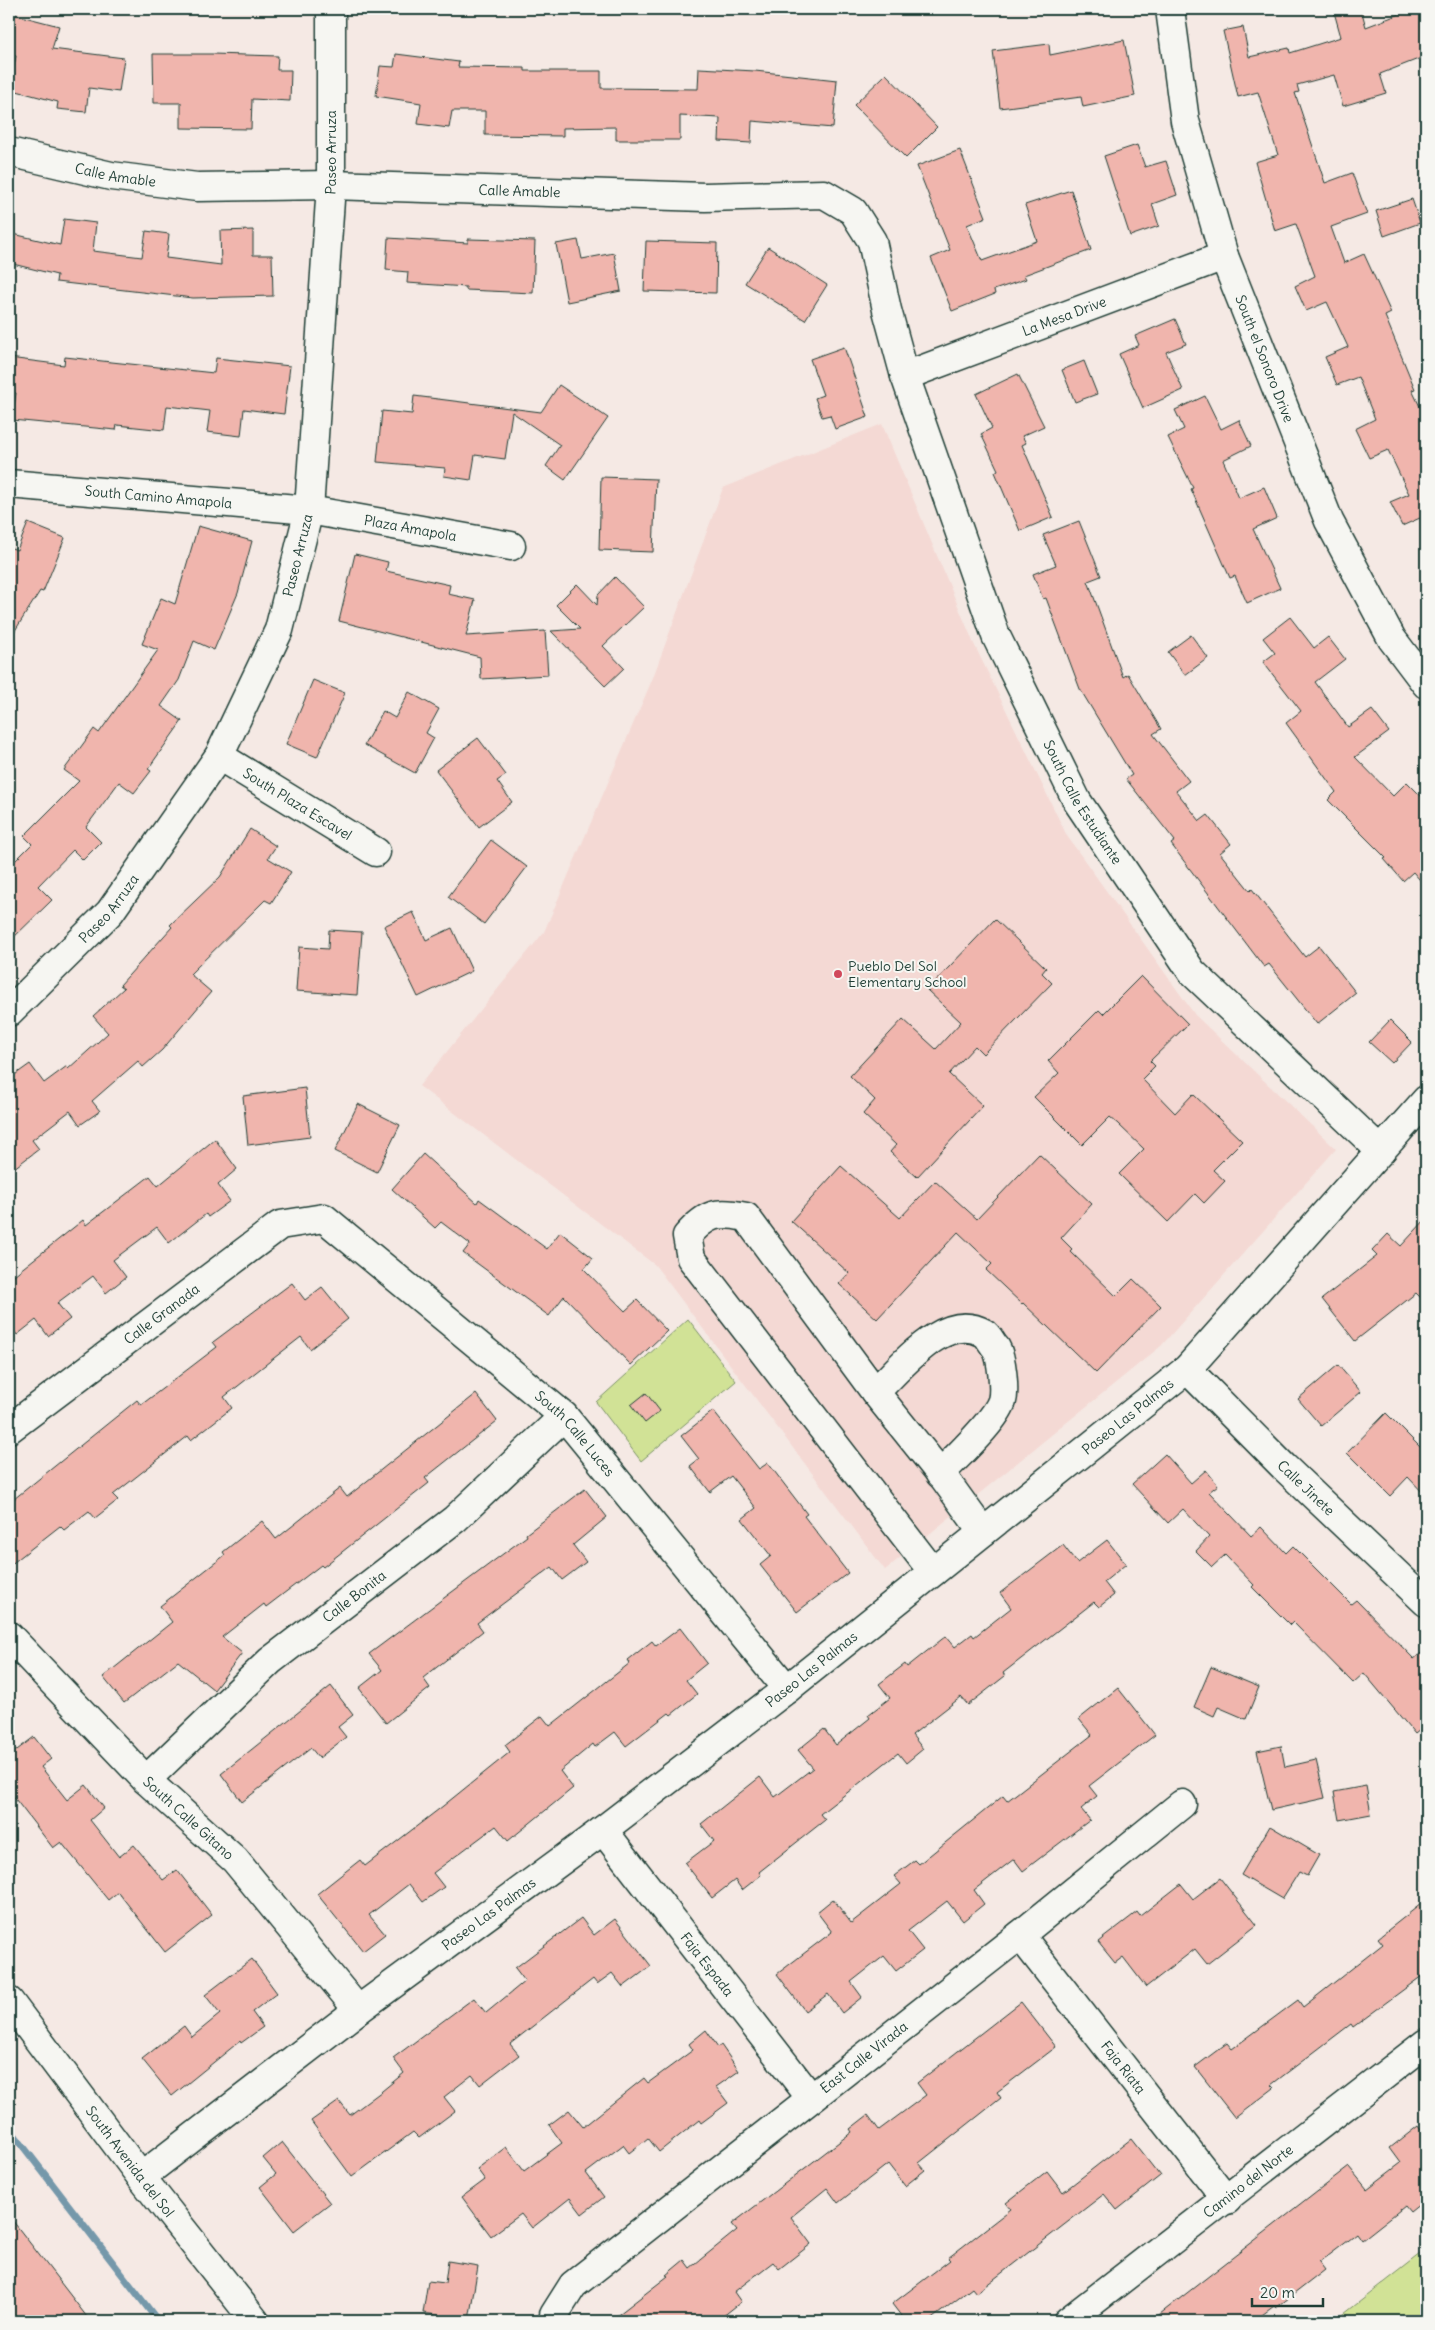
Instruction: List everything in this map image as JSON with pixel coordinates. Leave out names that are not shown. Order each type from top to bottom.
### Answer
[{"type":"street","name":"Paseo Arruza","points":[[9,1012],[110,912],[219,756],[279,630],[309,510],[332,186],[331,9]]},
{"type":"street","name":"South el Sonoro Drive","points":[[1170,9],[1185,120],[1224,256],[1329,521],[1392,639],[1426,684]]},
{"type":"street","name":"Calle Amable","points":[[9,152],[111,176],[197,187],[332,186],[705,197],[824,194],[853,211],[872,241],[887,310],[905,376]]},
{"type":"street","name":"La Mesa Drive","points":[[905,376],[1224,256]]},
{"type":"street","name":"South Calle Estudiante","points":[[905,376],[996,636],[1077,801],[1192,972],[1381,1151]]},
{"type":"street","name":"South Camino Amapola","points":[[9,484],[309,510]]},
{"type":"street","name":"Plaza Amapola","points":[[309,510],[511,546]]},
{"type":"street","name":"South Plaza Escavel","points":[[219,756],[376,852]]},
{"type":"street","name":"Paseo Las Palmas","points":[[141,2177],[358,2010],[603,1830],[787,1690],[1187,1370],[1426,1100]]},
{"type":"street","points":[[933,1572],[691,1258],[687,1236],[699,1222],[711,1215],[727,1213],[746,1217],[875,1392],[983,1532]]},
{"type":"street","name":"South Calle Luces","points":[[324,1218],[564,1416],[787,1690]]},
{"type":"street","name":"Calle Granada","points":[[9,1429],[280,1225],[324,1218]]},
{"type":"street","points":[[875,1392],[933,1338],[950,1328],[968,1328],[986,1334],[999,1354],[1002,1401],[984,1428],[940,1474]]},
{"type":"street","name":"Calle Jinete","points":[[1187,1370],[1284,1468],[1426,1602]]},
{"type":"street","name":"Calle Bonita","points":[[146,1780],[270,1661],[455,1519],[564,1416]]},
{"type":"street","name":"South Calle Gitano","points":[[9,1636],[146,1780],[235,1860],[358,2010]]},
{"type":"street","name":"East Calle Virada","points":[[554,2318],[573,2285],[1020,1934],[1182,1804]]},
{"type":"street","name":"Faja Espada","points":[[603,1830],[811,2098]]},
{"type":"street","name":"Faja Riata","points":[[1020,1934],[1227,2200]]},
{"type":"street","name":"South Avenida del Sol","points":[[9,2000],[141,2177],[255,2321]]},
{"type":"street","name":"Camino del Norte","points":[[1068,2321],[1227,2200],[1426,2043]]},
{"type":"shaded area","name":"Pueblo Del Sol Elementary School","points":[[882,424],[974,644],[1067,836],[1195,1015],[1336,1149],[1161,1346],[885,1570],[655,1265],[419,1086],[544,932],[652,680],[723,488]]},
{"type":"green space","points":[[688,1319],[736,1381],[641,1461],[596,1402]]},
{"type":"green space","points":[[1426,2250],[1426,2321],[1335,2321]]},
{"type":"building","points":[[1346,9],[1361,9],[1366,27],[1413,9],[1426,9],[1426,56],[1380,74],[1386,93],[1343,106],[1334,75],[1297,85],[1299,92],[1295,93],[1325,183],[1352,173],[1367,214],[1331,227],[1344,263],[1364,254],[1391,313],[1385,316],[1415,389],[1412,390],[1426,419],[1426,531],[1420,518],[1402,526],[1390,502],[1409,494],[1388,450],[1369,458],[1355,429],[1375,419],[1358,377],[1337,385],[1325,357],[1348,347],[1327,302],[1306,311],[1295,286],[1315,276],[1296,224],[1275,231],[1255,162],[1278,155],[1258,92],[1238,97],[1223,31],[1243,27],[1249,57],[1289,48],[1290,53],[1341,37],[1334,12]]},
{"type":"building","points":[[9,13],[59,26],[52,49],[124,58],[119,92],[89,88],[86,112],[57,109],[58,102],[9,89],[16,56],[9,54]]},
{"type":"building","points":[[1124,40],[1135,96],[1083,107],[1081,97],[1000,108],[993,51],[1049,44],[1050,55]]},
{"type":"building","points":[[153,54],[278,56],[277,70],[291,70],[290,101],[252,99],[251,129],[181,128],[181,103],[154,103]]},
{"type":"building","points":[[396,54],[459,62],[458,67],[525,68],[525,71],[601,71],[601,88],[698,89],[699,68],[755,71],[837,80],[833,128],[752,121],[751,143],[719,141],[720,118],[680,116],[680,140],[616,140],[616,127],[563,128],[563,136],[485,135],[485,111],[452,111],[449,128],[418,124],[421,103],[376,96],[380,66],[394,67]]},
{"type":"building","points":[[886,74],[937,127],[906,158],[854,105]]},
{"type":"building","points":[[1137,145],[1145,167],[1166,161],[1177,195],[1152,204],[1159,226],[1130,236],[1104,156]]},
{"type":"building","points":[[960,150],[986,217],[967,225],[982,261],[1037,241],[1025,205],[1071,190],[1091,250],[1024,275],[1026,279],[994,290],[995,294],[952,311],[931,258],[950,250],[917,166]]},
{"type":"building","points":[[1412,199],[1420,223],[1384,236],[1376,211]]},
{"type":"building","points":[[64,219],[96,223],[93,251],[142,257],[146,231],[169,234],[166,258],[221,265],[220,231],[253,230],[253,255],[272,255],[273,296],[193,298],[56,282],[57,275],[9,263],[9,233],[60,245]]},
{"type":"building","points":[[388,238],[468,243],[468,239],[535,241],[533,293],[466,290],[466,287],[407,283],[408,272],[386,270]]},
{"type":"building","points":[[578,240],[582,259],[614,253],[621,291],[567,302],[556,244]]},
{"type":"building","points":[[646,241],[717,243],[716,293],[644,291]]},
{"type":"building","points":[[768,247],[827,285],[805,320],[745,283]]},
{"type":"building","points":[[1175,319],[1186,344],[1166,352],[1183,390],[1143,408],[1119,354],[1139,345],[1135,336]]},
{"type":"building","points":[[844,347],[868,417],[835,429],[830,415],[822,417],[815,398],[823,395],[810,359]]},
{"type":"building","points":[[65,357],[214,373],[216,358],[290,366],[284,414],[244,409],[241,436],[207,432],[210,411],[167,406],[164,430],[117,425],[116,430],[12,420],[16,393],[9,392],[9,358],[64,365]]},
{"type":"building","points":[[1084,361],[1097,394],[1075,402],[1062,370]]},
{"type":"building","points":[[1018,374],[1044,426],[1022,436],[1026,443],[1022,445],[1053,517],[1020,531],[995,472],[998,470],[981,434],[992,428],[976,394]]},
{"type":"building","points":[[559,385],[608,418],[565,480],[546,466],[560,445],[512,412],[505,459],[475,455],[471,480],[444,476],[445,468],[377,462],[382,411],[412,414],[414,396],[541,412]]},
{"type":"building","points":[[1205,396],[1221,429],[1239,420],[1251,446],[1223,460],[1239,498],[1264,487],[1277,518],[1253,529],[1280,588],[1247,603],[1235,576],[1230,578],[1191,489],[1193,488],[1168,437],[1184,429],[1175,410]]},
{"type":"building","points":[[601,477],[656,479],[653,552],[599,550]]},
{"type":"building","points":[[1079,521],[1101,576],[1088,581],[1123,677],[1128,674],[1161,729],[1153,734],[1189,781],[1176,791],[1200,821],[1208,815],[1231,844],[1220,853],[1250,891],[1252,889],[1305,957],[1319,946],[1356,993],[1317,1024],[1269,964],[1264,967],[1171,844],[1175,841],[1126,779],[1132,775],[1080,689],[1046,598],[1043,599],[1033,574],[1056,565],[1043,535]]},
{"type":"building","points":[[28,523],[65,538],[43,592],[40,591],[9,640],[9,547],[17,550]]},
{"type":"building","points":[[198,526],[252,541],[238,593],[214,650],[194,641],[179,680],[161,706],[182,721],[148,769],[151,771],[134,793],[119,782],[86,827],[101,842],[83,860],[73,850],[38,886],[52,900],[9,942],[9,867],[32,844],[24,836],[79,781],[64,770],[94,729],[99,733],[158,650],[142,644],[161,598],[175,604]]},
{"type":"building","points":[[355,554],[388,562],[386,571],[450,585],[448,594],[475,600],[466,636],[545,631],[548,675],[481,679],[480,657],[339,621]]},
{"type":"building","points":[[615,577],[644,607],[603,646],[624,668],[605,686],[551,631],[580,629],[556,605],[577,584],[597,605],[598,595]]},
{"type":"building","points":[[1290,617],[1314,648],[1328,637],[1345,659],[1315,682],[1348,727],[1372,710],[1389,732],[1355,757],[1393,796],[1407,782],[1426,801],[1426,887],[1413,872],[1403,881],[1384,859],[1386,858],[1328,800],[1336,792],[1286,723],[1301,711],[1263,662],[1275,653],[1263,638]]},
{"type":"building","points":[[1191,635],[1208,658],[1185,675],[1168,652]]},
{"type":"building","points":[[313,680],[345,693],[317,757],[286,744]]},
{"type":"building","points":[[409,692],[439,709],[426,733],[434,738],[415,773],[364,745],[383,711],[395,718]]},
{"type":"building","points":[[478,738],[506,775],[497,781],[512,802],[479,827],[436,770]]},
{"type":"building","points":[[250,829],[276,846],[268,858],[291,872],[271,903],[265,900],[190,974],[211,992],[162,1050],[143,1067],[138,1061],[92,1101],[100,1111],[80,1125],[70,1111],[32,1140],[39,1149],[9,1172],[9,1079],[30,1064],[44,1083],[67,1066],[68,1069],[108,1033],[93,1016],[124,988],[120,985],[172,927],[170,925],[220,877]]},
{"type":"building","points":[[491,840],[527,867],[484,924],[448,897]]},
{"type":"building","points":[[413,912],[426,940],[452,928],[472,971],[418,997],[384,926]]},
{"type":"building","points":[[995,919],[1046,968],[1042,973],[1052,983],[983,1054],[975,1046],[949,1074],[983,1106],[917,1177],[890,1152],[896,1145],[863,1114],[875,1100],[850,1076],[903,1019],[936,1049],[961,1022],[927,990]]},
{"type":"building","points":[[329,930],[362,932],[357,995],[296,991],[299,947],[328,949]]},
{"type":"building","points":[[1141,976],[1188,1024],[1150,1061],[1155,1066],[1142,1079],[1175,1113],[1193,1094],[1242,1141],[1213,1170],[1225,1181],[1204,1203],[1195,1194],[1168,1222],[1119,1174],[1144,1149],[1118,1124],[1110,1117],[1082,1145],[1034,1097],[1059,1073],[1048,1061],[1099,1010],[1103,1014]]},
{"type":"building","points":[[1390,1020],[1412,1042],[1392,1063],[1369,1042]]},
{"type":"building","points":[[305,1088],[310,1137],[248,1145],[243,1096]]},
{"type":"building","points":[[358,1104],[400,1125],[377,1172],[335,1151]]},
{"type":"building","points":[[215,1139],[237,1169],[218,1185],[230,1201],[208,1217],[206,1214],[169,1243],[157,1227],[113,1260],[126,1277],[106,1293],[93,1276],[57,1303],[70,1319],[48,1336],[36,1320],[17,1335],[9,1324],[9,1279],[83,1220],[86,1225],[150,1176],[158,1186]]},
{"type":"building","points":[[423,1154],[477,1203],[479,1199],[547,1249],[560,1232],[593,1258],[584,1269],[625,1311],[637,1300],[667,1331],[631,1365],[564,1296],[549,1316],[463,1253],[470,1244],[441,1222],[435,1228],[392,1189]]},
{"type":"building","points":[[1039,1154],[1092,1204],[1061,1238],[1072,1249],[1070,1251],[1116,1296],[1133,1279],[1161,1306],[1096,1373],[986,1270],[992,1264],[958,1232],[877,1319],[839,1284],[849,1273],[791,1221],[841,1166],[900,1218],[935,1181],[977,1219]]},
{"type":"building","points":[[1426,1219],[1426,1303],[1416,1293],[1355,1341],[1322,1299],[1377,1256],[1372,1251],[1388,1234],[1401,1246]]},
{"type":"building","points":[[292,1283],[305,1300],[322,1287],[348,1319],[310,1349],[301,1337],[224,1397],[232,1408],[191,1440],[188,1436],[113,1495],[118,1500],[95,1518],[89,1511],[64,1530],[60,1526],[9,1566],[9,1503],[137,1400],[141,1405],[217,1347],[213,1342]]},
{"type":"building","points":[[1338,1365],[1361,1392],[1321,1426],[1298,1399]]},
{"type":"building","points":[[646,1393],[660,1411],[645,1423],[631,1405]]},
{"type":"building","points":[[476,1394],[497,1421],[425,1478],[429,1483],[323,1567],[321,1565],[266,1607],[264,1604],[222,1637],[242,1653],[214,1690],[178,1661],[124,1703],[103,1677],[172,1622],[160,1606],[225,1555],[223,1552],[262,1521],[276,1539],[340,1488],[347,1497]]},
{"type":"building","points":[[713,1411],[759,1469],[768,1463],[807,1514],[804,1516],[848,1573],[797,1612],[760,1565],[771,1556],[742,1519],[756,1508],[731,1476],[710,1492],[690,1466],[699,1459],[681,1436]]},
{"type":"building","points":[[1386,1413],[1426,1453],[1426,1496],[1408,1477],[1390,1496],[1347,1453]]},
{"type":"building","points":[[1165,1454],[1191,1483],[1206,1470],[1218,1485],[1209,1492],[1251,1536],[1261,1527],[1286,1553],[1293,1546],[1351,1604],[1356,1600],[1414,1659],[1426,1649],[1426,1725],[1415,1734],[1364,1673],[1353,1683],[1293,1622],[1290,1625],[1252,1587],[1254,1585],[1225,1555],[1212,1567],[1196,1551],[1209,1537],[1183,1509],[1168,1523],[1132,1484]]},
{"type":"building","points":[[585,1489],[607,1517],[573,1545],[586,1562],[562,1580],[552,1567],[477,1623],[483,1631],[423,1678],[430,1688],[386,1723],[359,1688],[382,1670],[369,1654],[527,1536],[526,1534]]},
{"type":"building","points":[[1107,1540],[1126,1564],[1104,1582],[1114,1595],[1099,1607],[1094,1602],[1003,1673],[1005,1676],[968,1705],[961,1697],[912,1735],[923,1749],[906,1763],[898,1753],[820,1814],[825,1820],[759,1872],[761,1875],[742,1890],[735,1880],[712,1898],[685,1863],[714,1841],[701,1824],[760,1777],[775,1797],[813,1768],[798,1750],[824,1729],[836,1745],[870,1718],[868,1715],[890,1698],[879,1684],[905,1664],[907,1667],[946,1636],[955,1647],[972,1634],[974,1637],[1011,1608],[1000,1593],[1063,1545],[1077,1563]]},
{"type":"building","points":[[680,1628],[707,1663],[686,1680],[697,1694],[671,1715],[669,1713],[626,1746],[615,1732],[595,1747],[593,1744],[560,1771],[573,1788],[508,1841],[496,1826],[433,1873],[444,1887],[423,1902],[409,1884],[369,1915],[385,1934],[363,1951],[317,1894],[360,1860],[365,1866],[443,1806],[510,1752],[505,1745],[542,1716],[550,1726],[630,1663],[628,1660],[652,1641],[656,1646]]},
{"type":"building","points":[[1211,1667],[1259,1687],[1246,1719],[1218,1707],[1214,1716],[1194,1707]]},
{"type":"building","points":[[331,1686],[353,1715],[338,1727],[346,1737],[319,1758],[311,1748],[242,1802],[221,1774]]},
{"type":"building","points":[[1118,1688],[1155,1735],[1089,1786],[1097,1796],[1081,1809],[1090,1820],[1023,1871],[1014,1859],[974,1890],[984,1904],[963,1921],[947,1901],[908,1931],[923,1950],[896,1971],[884,1956],[851,1982],[862,1997],[842,2013],[828,1994],[805,2011],[777,1974],[832,1932],[817,1912],[833,1899],[851,1923],[901,1884],[894,1876],[915,1860],[919,1864],[1003,1796],[1007,1801],[1092,1735],[1079,1719]]},
{"type":"building","points":[[34,1737],[51,1759],[41,1767],[67,1800],[86,1785],[104,1808],[90,1820],[119,1857],[134,1845],[163,1880],[177,1870],[212,1915],[165,1952],[118,1892],[108,1900],[61,1842],[53,1848],[9,1791],[9,1756]]},
{"type":"building","points":[[1281,1746],[1285,1767],[1316,1760],[1325,1798],[1271,1810],[1257,1751]]},
{"type":"building","points":[[1366,1786],[1371,1814],[1339,1820],[1334,1792]]},
{"type":"building","points":[[1270,1826],[1319,1855],[1307,1876],[1299,1872],[1282,1899],[1241,1875]]},
{"type":"building","points":[[1220,1878],[1257,1925],[1207,1964],[1195,1949],[1146,1987],[1123,1957],[1115,1963],[1098,1942],[1137,1912],[1140,1916],[1181,1884],[1193,1899]]},
{"type":"building","points":[[1426,1900],[1426,1973],[1353,2027],[1351,2024],[1271,2085],[1274,2088],[1235,2118],[1195,2067],[1227,2043],[1232,2049],[1298,2000],[1303,2007],[1383,1944],[1378,1938]]},
{"type":"building","points":[[581,1918],[594,1935],[615,1919],[651,1966],[623,1987],[612,1973],[597,1984],[593,1979],[510,2044],[519,2055],[480,2085],[472,2075],[444,2097],[455,2111],[419,2138],[413,2132],[352,2177],[311,2121],[339,2101],[350,2115],[382,2091],[404,2073],[393,2058],[474,1998],[486,2013],[525,1981],[515,1968]]},
{"type":"building","points":[[252,1959],[277,1993],[252,2012],[263,2027],[241,2043],[240,2041],[172,2096],[142,2059],[184,2026],[192,2037],[220,2014],[205,1995]]},
{"type":"building","points":[[1021,2002],[1056,2047],[997,2092],[1001,2098],[919,2163],[925,2170],[905,2186],[888,2164],[838,2203],[827,2188],[791,2217],[811,2244],[779,2269],[773,2262],[734,2292],[741,2302],[717,2321],[610,2321],[668,2276],[666,2275],[684,2260],[690,2268],[737,2230],[732,2224],[852,2132],[850,2129],[868,2115],[879,2130],[926,2095],[917,2083]]},
{"type":"building","points":[[706,2030],[718,2047],[721,2045],[739,2071],[716,2087],[728,2103],[701,2123],[699,2120],[659,2152],[648,2138],[629,2153],[623,2145],[586,2173],[604,2197],[582,2214],[570,2198],[532,2228],[521,2214],[491,2236],[462,2197],[485,2180],[477,2169],[506,2147],[524,2171],[562,2143],[549,2125],[569,2110],[583,2127],[644,2078],[648,2083],[693,2050],[689,2044]]},
{"type":"building","points":[[1418,2126],[1426,2137],[1426,2199],[1410,2212],[1405,2206],[1362,2240],[1357,2233],[1319,2262],[1325,2270],[1276,2308],[1274,2306],[1254,2321],[1151,2321],[1349,2167],[1367,2189],[1401,2163],[1390,2148]]},
{"type":"building","points":[[1131,2139],[1160,2176],[1117,2210],[1104,2194],[976,2293],[972,2288],[929,2321],[905,2321],[892,2304],[950,2260],[948,2258],[1011,2209],[1006,2203],[1047,2171],[1063,2192]]},
{"type":"building","points":[[282,2142],[330,2203],[294,2231],[260,2187],[276,2174],[263,2158]]},
{"type":"building","points":[[9,2216],[74,2300],[90,2321],[9,2321]]},
{"type":"building","points":[[448,2261],[478,2266],[469,2320],[423,2313],[428,2281],[445,2283]]},
{"type":"waterway","points":[[9,2128],[158,2321]]},
{"type":"place","name":"Pueblo Del Sol Elementary School","points":[[838,974]]}]
